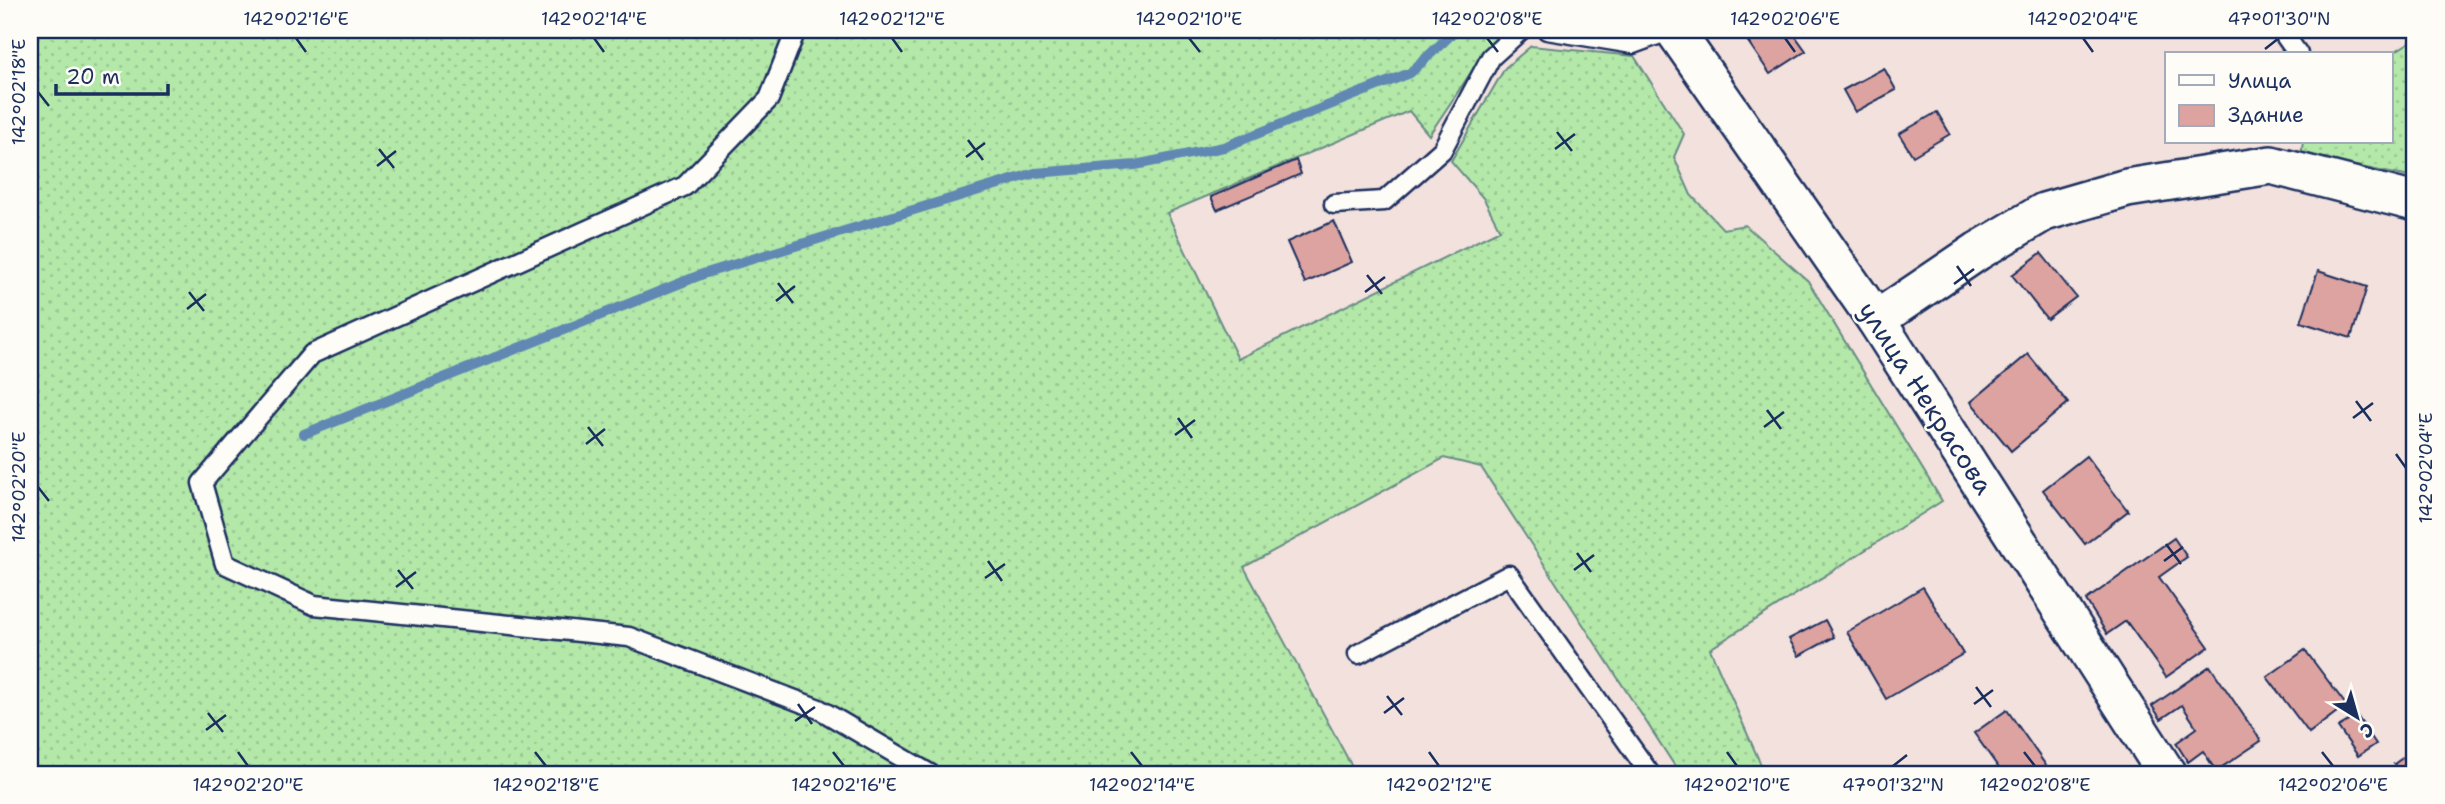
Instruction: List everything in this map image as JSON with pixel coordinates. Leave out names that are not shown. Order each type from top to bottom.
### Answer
[{"type":"street","name":"улица Некрасова","points":[[1672,30],[1876,320],[2167,774]]},
{"type":"street","points":[[1876,320],[1978,251],[2044,212],[2127,188],[2273,159],[2415,202]]},
{"type":"lane","points":[[796,30],[769,99],[685,186],[312,354],[202,483],[225,564],[314,606],[629,637],[819,709],[930,774]]},
{"type":"lane","points":[[1334,204],[1384,201],[1442,150],[1491,57],[1521,30]]},
{"type":"lane","points":[[1548,30],[1633,44],[1672,30]]},
{"type":"lane","points":[[2281,30],[2297,52]]},
{"type":"lane","points":[[1359,654],[1509,575],[1650,774]]},
{"type":"green space","points":[[30,30],[1505,30],[1486,50],[1429,135],[1409,111],[1167,213],[1238,359],[1500,230],[1484,199],[1451,161],[1505,68],[1531,46],[1634,56],[1684,134],[1674,157],[1691,195],[1723,229],[1745,225],[1808,281],[1942,501],[1710,649],[1765,774],[1680,774],[1481,467],[1444,458],[1244,567],[1356,774],[30,774]]},
{"type":"green space","points":[[2415,31],[2415,178],[2301,155],[2303,144],[2392,144],[2392,53],[2410,42]]},
{"type":"building","points":[[1740,30],[1791,30],[1806,51],[1770,74]]},
{"type":"building","points":[[1884,68],[1896,90],[1855,112],[1843,90]]},
{"type":"building","points":[[1937,112],[1950,134],[1913,156],[1899,134]]},
{"type":"building","points":[[1296,160],[1301,174],[1217,210],[1211,197]]},
{"type":"building","points":[[1334,221],[1352,262],[1305,283],[1287,242]]},
{"type":"building","points":[[2041,253],[2076,297],[2047,319],[2012,275]]},
{"type":"building","points":[[2318,271],[2367,287],[2351,338],[2301,322]]},
{"type":"building","points":[[2028,354],[2068,403],[2011,451],[1971,402]]},
{"type":"building","points":[[2086,456],[2128,511],[2085,544],[2043,490]]},
{"type":"building","points":[[2174,538],[2187,557],[2159,577],[2209,647],[2166,677],[2126,621],[2107,634],[2086,600]]},
{"type":"building","points":[[1923,587],[1963,654],[1886,699],[1847,632]]},
{"type":"building","points":[[1825,620],[1834,637],[1799,656],[1789,639]]},
{"type":"building","points":[[2305,650],[2346,705],[2309,733],[2267,677]]},
{"type":"building","points":[[2210,666],[2261,741],[2216,771],[2203,751],[2188,762],[2176,743],[2197,728],[2182,705],[2161,719],[2152,706]]},
{"type":"building","points":[[2007,710],[2052,774],[2003,774],[1974,733]]},
{"type":"building","points":[[2357,716],[2376,744],[2358,756],[2338,727]]},
{"type":"building","points":[[2415,749],[2415,774],[2401,774],[2394,764]]},
{"type":"waterway","points":[[304,434],[703,274],[1035,173],[1135,165],[1224,147],[1410,73],[1456,30]]}]
